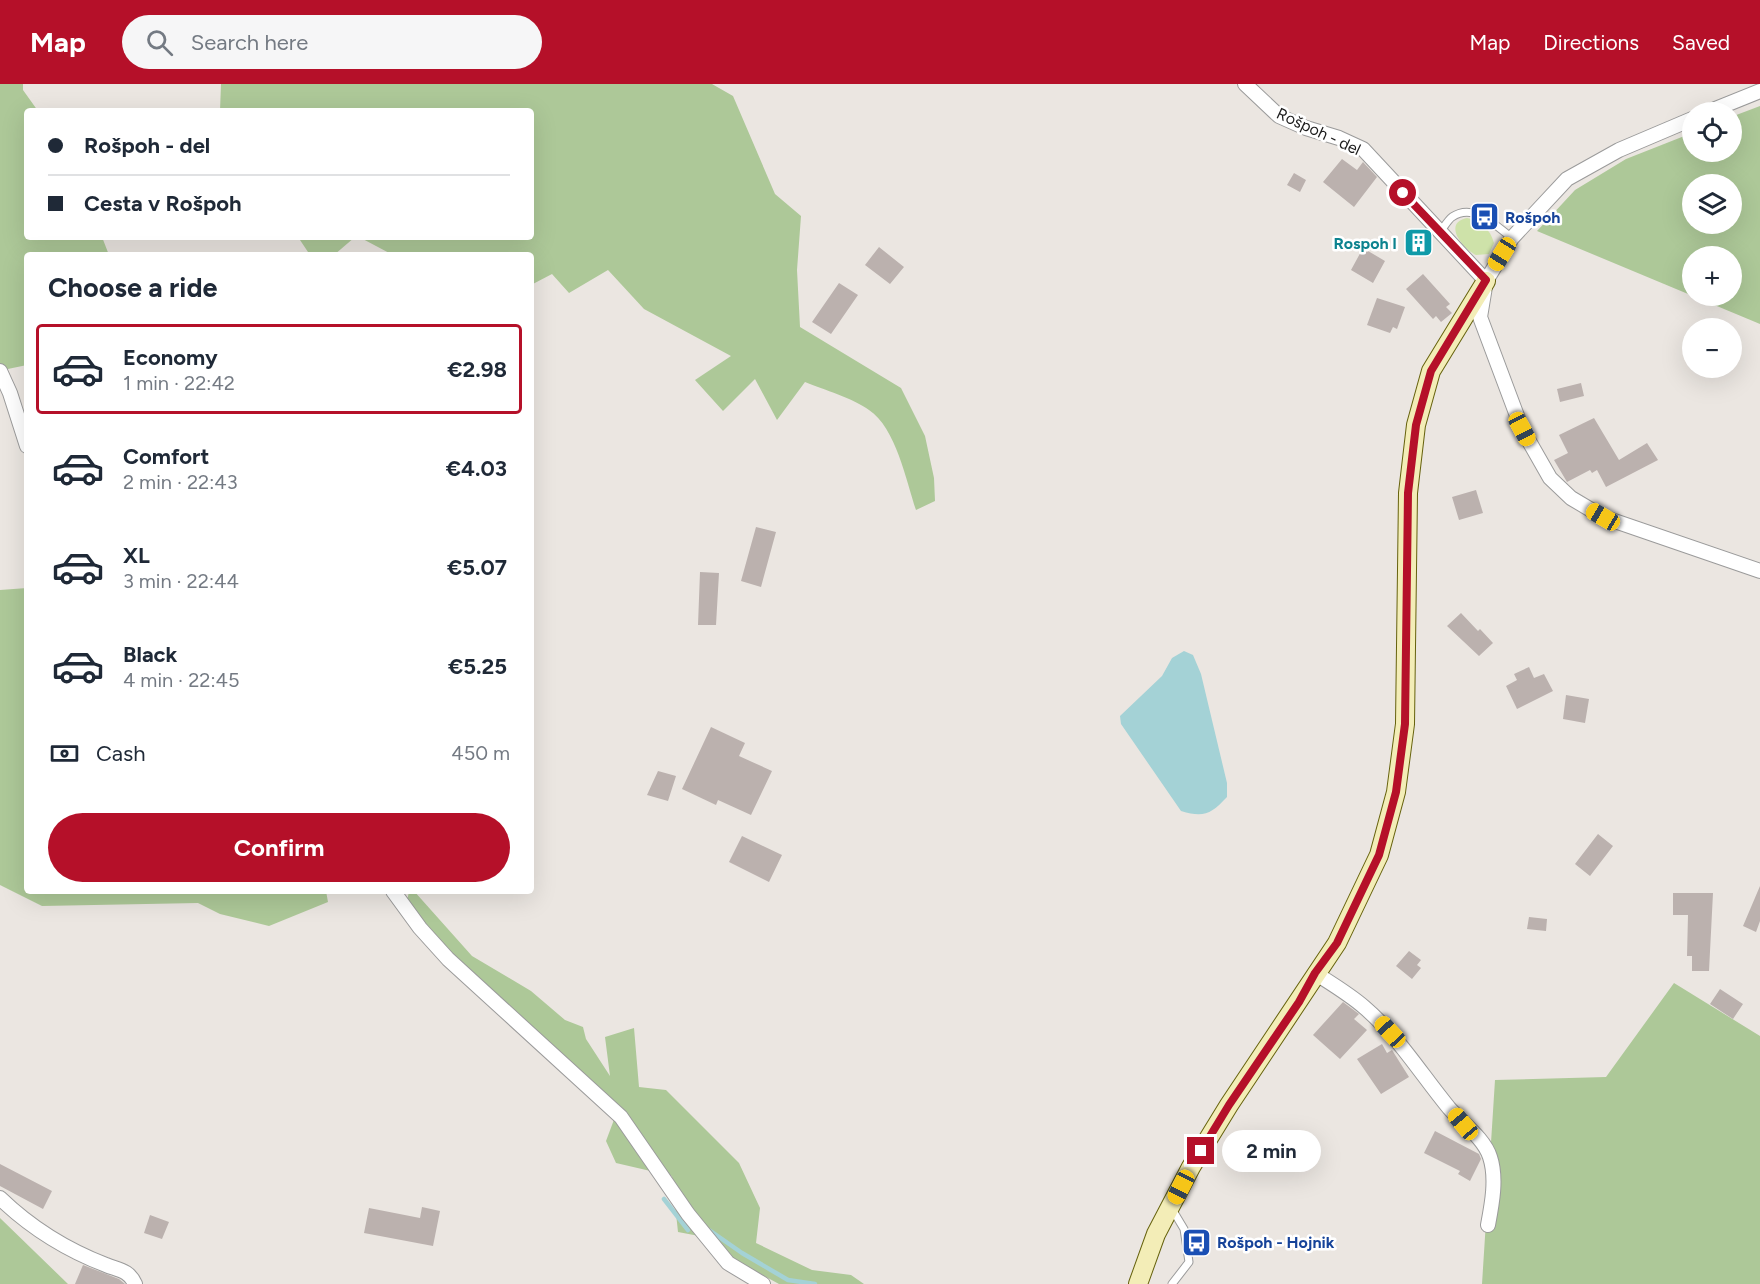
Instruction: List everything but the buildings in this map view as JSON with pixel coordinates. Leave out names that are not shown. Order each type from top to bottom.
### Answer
[{"type":"street","name":"Rošpoh - del","points":[[1245,84],[1279,116],[1363,149],[1439,233]]},
{"type":"street","points":[[1733,102],[1760,91]]},
{"type":"street","points":[[1138,1284],[1156,1234],[1191,1167],[1229,1105],[1299,1002],[1315,973],[1337,943],[1379,855],[1396,792],[1405,724],[1408,493],[1416,425],[1431,371],[1512,238],[1567,179],[1619,150],[1682,123]]},
{"type":"street","points":[[1439,233],[1486,280]]},
{"type":"street","points":[[1486,280],[1480,317],[1522,429],[1550,478],[1571,498],[1603,517],[1760,571]]},
{"type":"street","points":[[0,371],[10,393],[24,437]]},
{"type":"street","points":[[395,894],[420,928],[448,959],[621,1118],[688,1215],[728,1263],[763,1284]]},
{"type":"street","points":[[1315,973],[1358,1001],[1382,1023],[1409,1054],[1448,1107],[1485,1147],[1491,1160],[1493,1179],[1488,1225]]},
{"type":"street","points":[[0,1198],[20,1217],[76,1252],[123,1270],[132,1276],[135,1284]]},
{"type":"lane","points":[[1439,233],[1452,217],[1472,212],[1487,218],[1512,238]]},
{"type":"lane","points":[[1171,1207],[1184,1229],[1189,1262],[1172,1284]]},
{"type":"green space","points":[[0,84],[23,84],[23,90],[36,108],[24,108],[24,240],[103,240],[108,252],[24,252],[24,366],[3,370],[0,364]]},
{"type":"green space","points":[[221,84],[712,84],[733,96],[775,194],[801,216],[797,270],[800,327],[901,388],[925,436],[934,478],[935,501],[916,510],[899,456],[886,429],[869,410],[847,398],[805,382],[777,420],[755,379],[723,411],[695,380],[731,356],[644,309],[608,270],[569,293],[552,274],[534,283],[534,252],[387,252],[365,240],[534,240],[534,108],[220,108]]},
{"type":"green space","points":[[1760,106],[1760,324],[1717,306],[1742,306],[1742,246],[1682,246],[1682,292],[1537,231],[1575,190],[1626,159],[1682,137],[1682,162],[1742,162],[1742,113]]},
{"type":"green space","points":[[1467,218],[1477,221],[1490,234],[1494,243],[1489,254],[1476,255],[1457,236],[1456,225]]},
{"type":"green space","points":[[300,240],[352,240],[338,252],[308,252]]},
{"type":"green space","points":[[24,588],[24,894],[327,894],[328,902],[269,926],[220,914],[198,903],[42,906],[0,885],[0,590]]},
{"type":"green space","points":[[408,894],[417,894],[472,956],[531,991],[565,1020],[583,1027],[586,1039],[610,1076],[605,1037],[634,1028],[639,1087],[666,1090],[739,1163],[760,1208],[756,1243],[812,1270],[851,1275],[864,1284],[779,1284],[726,1255],[715,1239],[678,1232],[672,1176],[616,1163],[606,1141],[618,1109],[428,932],[407,902]]},
{"type":"green space","points":[[1674,983],[1760,1036],[1760,1284],[1482,1284],[1495,1080],[1606,1077]]},
{"type":"green space","points":[[0,1218],[68,1284],[0,1284]]},
{"type":"water","points":[[1184,651],[1193,655],[1201,674],[1227,783],[1227,797],[1211,811],[1201,814],[1181,811],[1121,724],[1120,716],[1162,676],[1172,658]]},
{"type":"waterway","points":[[664,1199],[688,1230]]},
{"type":"waterway","points":[[709,1230],[788,1280],[815,1284]]},
{"type":"place","name":"Rošpoh","points":[[1484,217]]},
{"type":"place","name":"Rospoh I","points":[[1418,243]]},
{"type":"place","name":"Rošpoh - Hojnik","points":[[1196,1242]]},
{"type":"route","points":[[1201,1151],[1229,1105],[1299,1002],[1315,973],[1337,943],[1379,855],[1396,792],[1405,724],[1408,493],[1416,425],[1431,371],[1486,280],[1403,193]]}]
